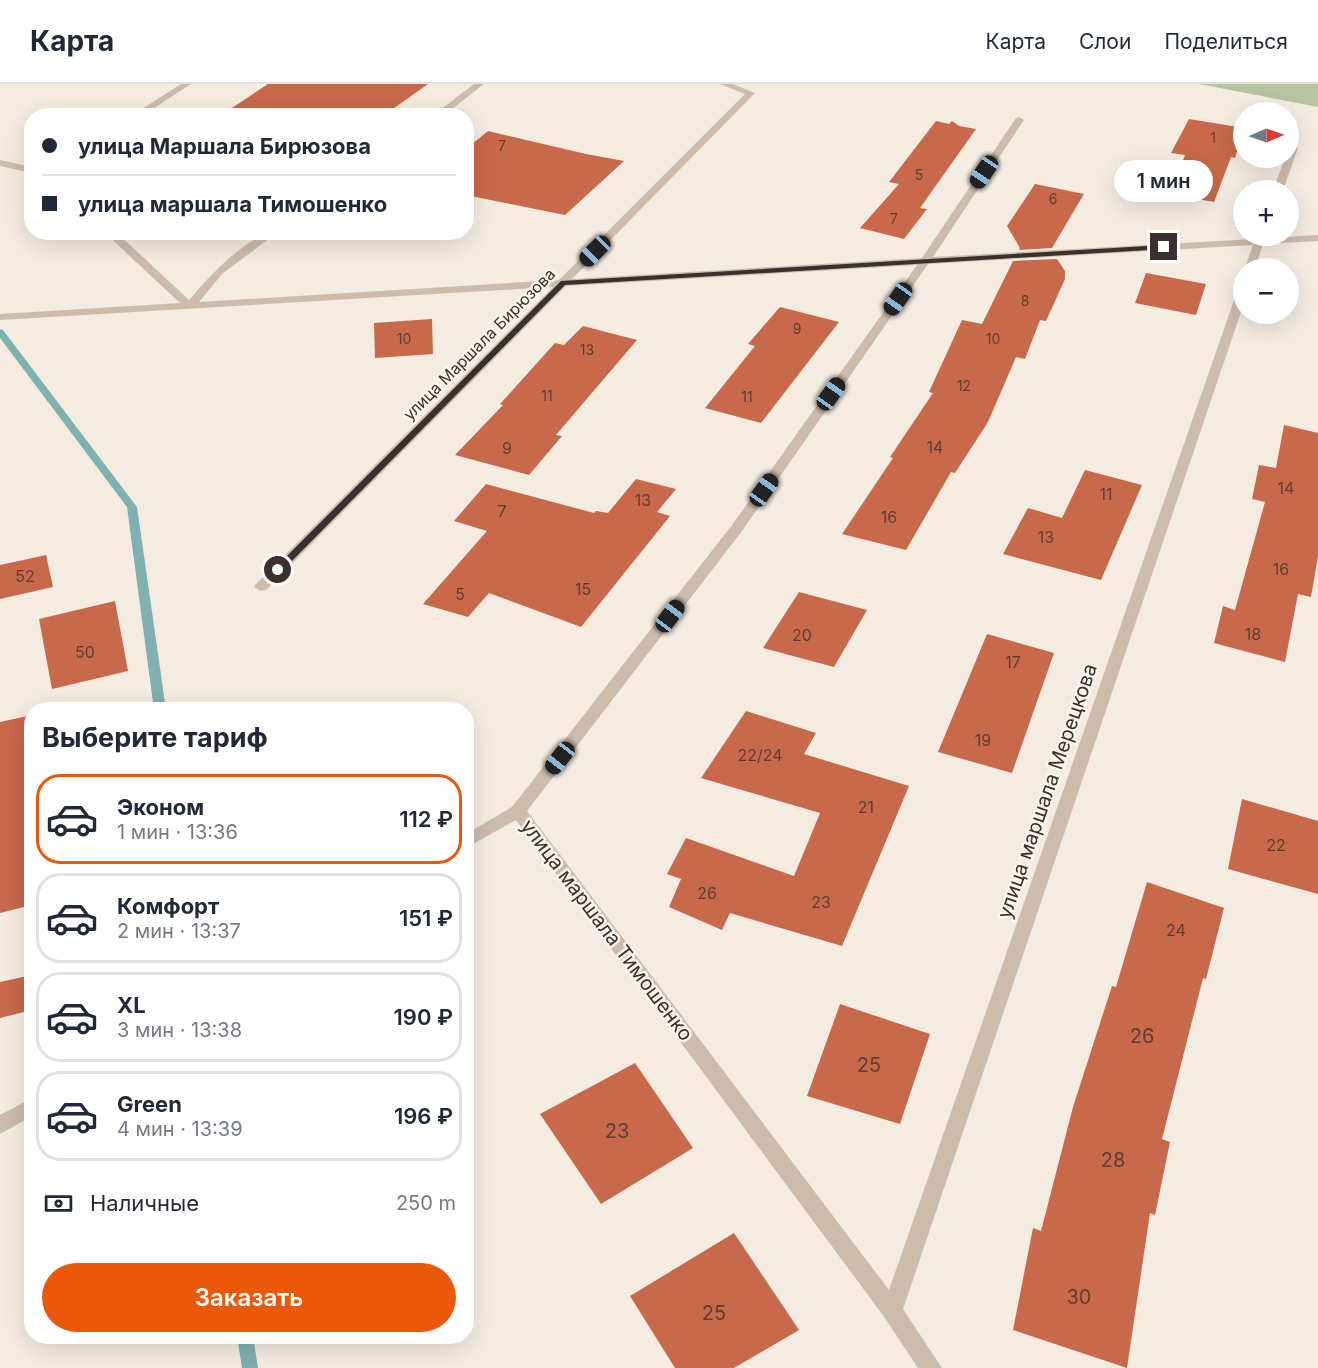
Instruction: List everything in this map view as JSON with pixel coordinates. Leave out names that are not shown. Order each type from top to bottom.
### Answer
[{"type":"street","points":[[148,108],[187,84]]},
{"type":"street","points":[[447,108],[480,84]]},
{"type":"street","name":"улица Маршала Бирюзова","points":[[261,587],[751,93],[724,84]]},
{"type":"street","name":"улица маршала Тимошенко","points":[[932,1368],[892,1311],[518,812],[737,528],[925,261],[1020,120]]},
{"type":"street","points":[[0,163],[24,168]]},
{"type":"street","points":[[1299,238],[1318,238]]},
{"type":"street","points":[[118,240],[190,306]]},
{"type":"street","points":[[190,306],[218,272],[262,240]]},
{"type":"street","points":[[1,317],[1233,241]]},
{"type":"street","name":"улица маршала Мерецкова","points":[[892,1311],[1233,318]]},
{"type":"street","points":[[474,837],[518,812]]},
{"type":"street","points":[[0,1125],[24,1111]]},
{"type":"green space","points":[[1199,84],[1318,84],[1318,107]]},
{"type":"building","points":[[268,84],[428,84],[394,108],[232,108]]},
{"type":"building","points":[[1189,119],[1233,126],[1233,158],[1231,157],[1214,202],[1170,194],[1185,155],[1171,153]]},
{"type":"building","points":[[936,121],[949,124],[952,121],[959,126],[976,129],[920,208],[927,209],[904,239],[860,228],[899,184],[889,182]]},
{"type":"building","points":[[488,131],[624,161],[565,215],[474,197],[474,142]]},
{"type":"building","points":[[1035,184],[1084,194],[1052,248],[1019,250],[1007,226]]},
{"type":"building","points":[[1057,259],[1065,271],[1065,279],[1046,321],[1040,320],[1025,359],[1016,357],[988,422],[955,473],[951,472],[906,550],[842,534],[933,393],[929,392],[962,320],[982,324],[1013,261]]},
{"type":"building","points":[[1146,273],[1206,284],[1196,315],[1135,303]]},
{"type":"building","points":[[780,307],[839,322],[761,423],[705,408],[755,346],[748,344]]},
{"type":"building","points":[[432,319],[433,354],[375,358],[374,323]]},
{"type":"building","points":[[583,326],[637,340],[556,435],[562,436],[529,475],[455,455],[503,405],[500,404],[555,343],[564,345]]},
{"type":"building","points":[[1284,425],[1318,433],[1318,556],[1311,597],[1298,594],[1285,662],[1214,643],[1223,606],[1235,610],[1265,502],[1252,499],[1259,465],[1276,468]]},
{"type":"building","points":[[1085,470],[1142,485],[1101,580],[1003,554],[1028,508],[1062,518]]},
{"type":"building","points":[[636,479],[676,489],[657,512],[670,516],[581,627],[489,593],[468,617],[423,604],[487,531],[454,521],[486,484],[594,513],[596,511],[608,513]]},
{"type":"building","points":[[46,555],[53,587],[0,599],[0,565]]},
{"type":"building","points":[[799,592],[867,610],[834,667],[763,648]]},
{"type":"building","points":[[115,601],[128,671],[52,689],[39,619]]},
{"type":"building","points":[[987,634],[1054,653],[1012,773],[938,752]]},
{"type":"building","points":[[746,711],[816,733],[804,754],[909,786],[842,946],[730,913],[722,930],[669,907],[681,879],[667,874],[686,838],[794,876],[820,813],[701,778]]},
{"type":"building","points":[[24,717],[24,907],[0,913],[0,722]]},
{"type":"building","points":[[1242,799],[1318,821],[1318,894],[1228,869]]},
{"type":"building","points":[[1147,882],[1224,908],[1206,979],[1203,978],[1162,1139],[1170,1142],[1155,1215],[1150,1213],[1127,1368],[1013,1330],[1033,1228],[1041,1231],[1073,1107],[1112,986],[1116,987]]},
{"type":"building","points":[[24,977],[24,1012],[0,1018],[0,982]]},
{"type":"building","points":[[840,1004],[930,1034],[900,1124],[807,1096]]},
{"type":"building","points":[[635,1063],[693,1148],[601,1204],[540,1114]]},
{"type":"building","points":[[734,1233],[799,1330],[734,1368],[675,1368],[630,1296]]},
{"type":"waterway","points":[[0,332],[132,507],[159,702]]},
{"type":"waterway","points":[[246,1344],[250,1368]]},
{"type":"route","points":[[278,570],[563,283],[1164,247]]}]
